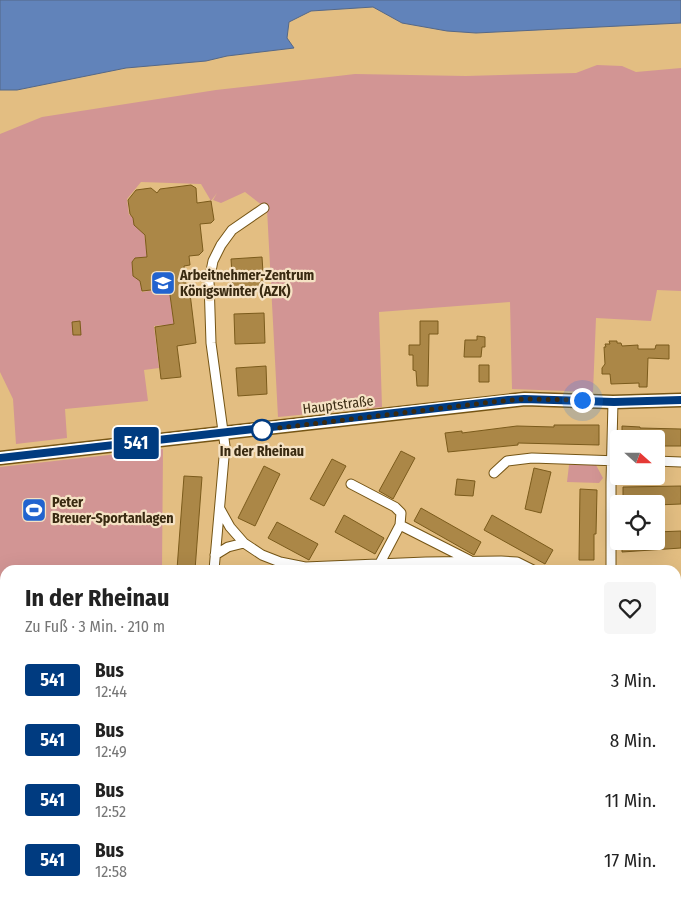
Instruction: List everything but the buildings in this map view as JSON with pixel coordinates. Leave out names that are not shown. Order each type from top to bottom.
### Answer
[{"type":"main road","name":"Hauptstraße","points":[[0,458],[524,399],[614,402],[681,400]]},
{"type":"street","points":[[214,565],[225,446],[212,343],[209,281],[213,261],[221,245],[232,230],[264,208]]},
{"type":"street","points":[[614,402],[614,430]]},
{"type":"street","points":[[494,473],[507,461],[532,458],[610,461]]},
{"type":"street","points":[[665,462],[681,462]]},
{"type":"street","points":[[351,484],[396,507],[401,512],[400,525],[380,563]]},
{"type":"street","points":[[611,565],[614,485]]},
{"type":"street","points":[[220,509],[230,528],[244,543],[268,557],[295,565]]},
{"type":"street","points":[[400,525],[471,561]]},
{"type":"street","points":[[215,555],[228,547],[244,543]]},
{"type":"street","points":[[363,565],[471,561],[517,562],[523,565]]},
{"type":"shaded area","points":[[597,65],[622,66],[636,72],[681,68],[681,291],[657,290],[651,321],[596,318],[593,392],[512,389],[510,302],[379,312],[382,407],[278,417],[267,209],[245,192],[221,203],[213,200],[217,193],[211,201],[201,184],[141,182],[127,199],[129,215],[134,216],[134,223],[144,232],[147,257],[135,258],[132,262],[133,276],[140,279],[142,292],[169,288],[174,327],[154,326],[159,368],[144,370],[148,401],[65,409],[67,438],[16,444],[13,399],[0,372],[0,134],[42,117],[216,90],[355,74],[466,76],[576,73]]},
{"type":"shaded area","points":[[163,449],[162,565],[0,565],[0,467]]},
{"type":"shaded area","points":[[569,465],[596,465],[603,478],[599,483],[567,482]]},
{"type":"water","points":[[0,0],[681,0],[681,23],[476,33],[447,31],[402,23],[373,7],[311,11],[289,22],[287,38],[294,48],[227,56],[206,61],[126,68],[17,90],[0,90]]},
{"type":"bus line","name":"541","points":[[0,458],[508,400],[550,399],[614,402],[681,400]]},
{"type":"place","name":"Arbeitnehmer-Zentrum Königswinter (AZK)","points":[[163,283]]},
{"type":"place","name":"In der Rheinau","points":[[262,430]]},
{"type":"place","name":"Peter Breuer-Sportanlagen","points":[[34,510]]},
{"type":"route","points":[[262,430],[524,399],[582,400]]}]
